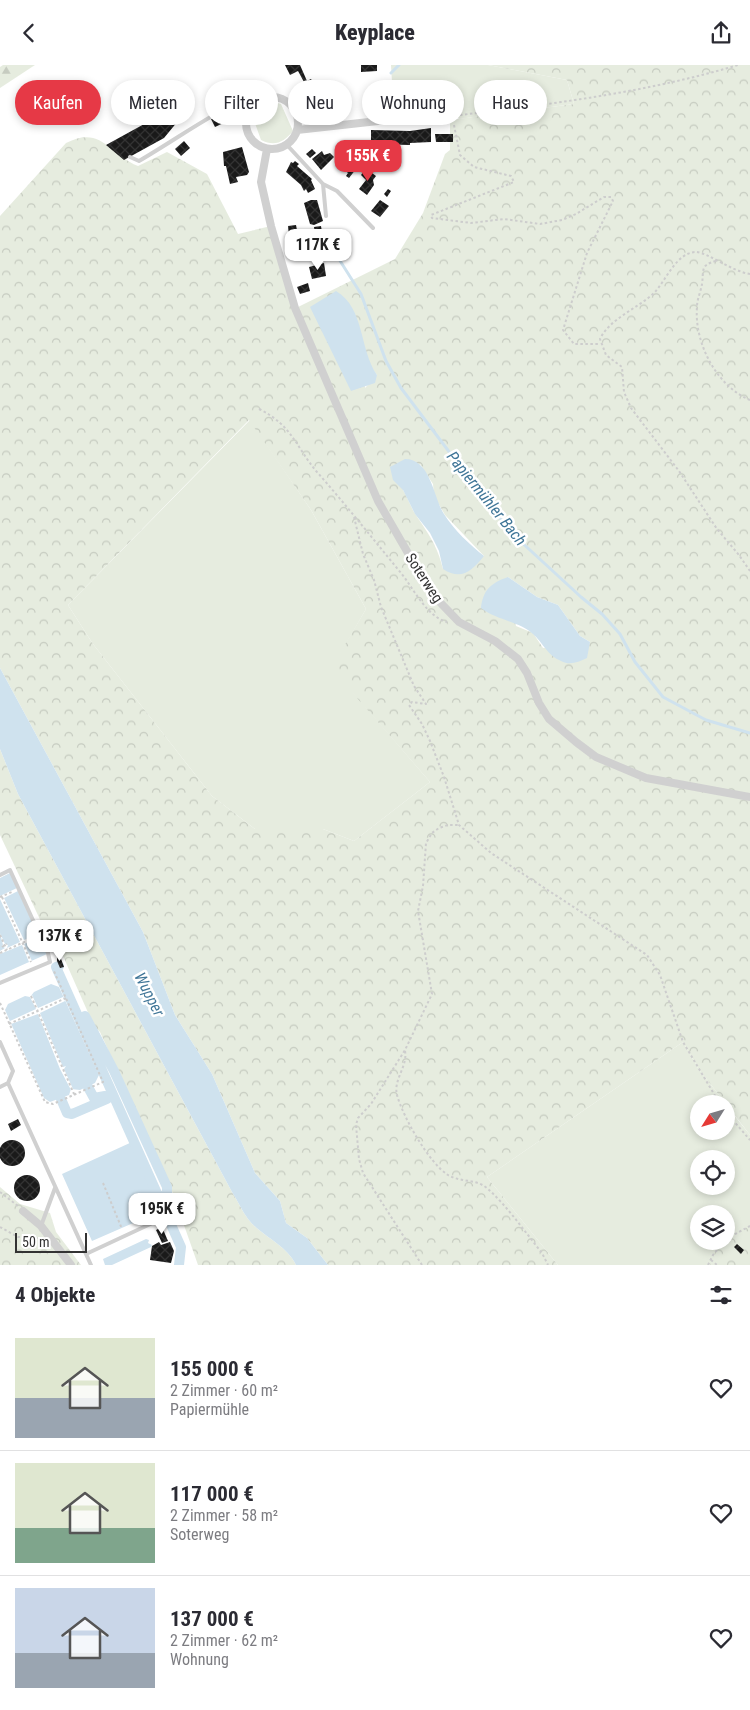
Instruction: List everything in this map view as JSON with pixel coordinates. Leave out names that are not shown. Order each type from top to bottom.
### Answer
[{"type":"street","points":[[248,125],[248,133],[260,146],[268,149],[287,145],[297,131],[296,115],[287,102],[278,99]]},
{"type":"street","points":[[297,131],[362,123]]},
{"type":"street","name":"Soterweg","points":[[268,149],[261,182],[271,226],[301,323],[378,501],[431,593],[459,622],[501,645],[518,659],[527,673],[539,703],[549,719],[596,757],[646,778],[712,788],[750,797]]},
{"type":"street","points":[[24,1211],[41,1226],[71,1265]]},
{"type":"lane","points":[[130,157],[139,161],[181,137],[205,119]]},
{"type":"lane","points":[[287,145],[323,185],[337,191],[373,228]]},
{"type":"lane","points":[[323,185],[326,216]]},
{"type":"lane","points":[[0,875],[10,870],[48,953],[50,962],[0,983]]},
{"type":"lane","points":[[0,1042],[13,1071],[8,1083],[0,1087]]},
{"type":"lane","points":[[8,1083],[91,1265]]},
{"type":"lane","points":[[41,1226],[55,1188]]},
{"type":"lane","points":[[86,1254],[161,1219]]},
{"type":"path","points":[[464,114],[578,100],[713,73],[738,65]]},
{"type":"path","points":[[454,125],[460,155],[474,167],[511,176],[514,182],[431,215],[432,218],[471,223],[504,219],[540,224],[562,219],[604,197],[611,197],[612,201],[587,253],[563,330],[574,344],[600,344]]},
{"type":"path","points":[[750,274],[731,268],[696,252],[685,256],[652,295],[601,336],[600,344],[606,355],[622,367],[624,392],[636,417],[680,471],[717,529],[750,571]]},
{"type":"path","points":[[716,261],[705,265],[702,270],[702,285],[697,306],[701,342],[710,362],[724,380],[750,400]]},
{"type":"path","points":[[259,409],[276,418],[288,430],[317,472],[343,500],[354,517],[426,607],[444,621],[459,622]]},
{"type":"path","points":[[354,517],[363,555],[372,571],[381,607],[414,686],[426,704],[412,703],[409,705],[430,741],[459,825],[491,853],[633,944],[652,960],[660,975],[683,1042],[715,1095]]},
{"type":"path","points":[[422,1265],[363,1173],[359,1159],[356,1125],[358,1118],[371,1104],[405,1050],[432,993],[418,911],[423,886],[426,843],[432,833],[438,828],[448,825],[459,825]]},
{"type":"path","points":[[17,890],[1,897],[30,961]]},
{"type":"path","points":[[0,935],[6,949]]},
{"type":"path","points":[[0,953],[38,936]]},
{"type":"path","points":[[0,1003],[43,1099],[50,1104],[103,1082],[50,962]]},
{"type":"path","points":[[31,996],[74,1094]]},
{"type":"path","points":[[9,1024],[66,998]]},
{"type":"path","points":[[405,1050],[406,1062],[396,1092],[402,1109],[422,1145],[438,1167],[450,1176],[474,1181],[487,1188],[542,1253],[548,1265]]},
{"type":"path","points":[[735,1122],[750,1140]]},
{"type":"path","points":[[102,1183],[125,1236]]},
{"type":"path","points":[[0,1191],[24,1211]]},
{"type":"path","points":[[735,1234],[750,1226]]},
{"type":"path","points":[[0,1227],[26,1239],[42,1238]]},
{"type":"path","points":[[708,1265],[718,1250]]},
{"type":"path","points":[[711,1260],[717,1265]]},
{"type":"green space","points":[[3,65],[35,65],[0,88],[0,67]]},
{"type":"green space","points":[[391,65],[488,65],[567,80],[574,104],[547,108],[547,80],[474,80],[474,117],[464,118],[464,80],[392,80]]},
{"type":"green space","points":[[488,65],[750,65],[750,1135],[735,1116],[735,1095],[719,1095],[698,1068],[683,1042],[487,1177],[558,1265],[328,1265],[307,1238],[286,1223],[280,1201],[255,1173],[212,1074],[175,1015],[143,932],[0,668],[0,216],[66,143],[78,138],[88,137],[96,139],[138,166],[167,152],[207,174],[238,234],[271,226],[296,308],[395,259],[423,213],[445,154],[450,150],[450,125],[464,125],[464,118],[474,117],[474,125],[547,125],[547,107],[574,104],[567,80]],"holes":[[[365,349],[368,363],[377,375],[365,388]],[[249,420],[311,510],[366,609],[331,668],[430,782],[354,841],[323,829],[255,829],[212,796],[93,644],[68,605]],[[420,464],[433,484],[434,496],[445,515],[484,556],[443,569],[429,535],[403,490]],[[508,577],[537,597],[558,605],[580,636],[590,642],[543,648],[533,633],[516,626]]]},
{"type":"green space","points":[[278,103],[281,104],[288,120],[288,125],[290,125],[293,131],[283,141],[271,143],[261,140],[256,125],[278,125]]},
{"type":"green space","points":[[250,420],[311,510],[366,609],[332,668],[430,782],[354,841],[323,829],[255,829],[212,796],[93,644],[68,605]]},
{"type":"green space","points":[[0,749],[18,794],[232,1192],[248,1219],[286,1251],[296,1265],[198,1265],[172,1191],[100,1032],[94,1026],[59,947],[54,949],[0,835]]},
{"type":"green space","points":[[683,1042],[698,1068],[719,1095],[690,1095],[690,1140],[735,1140],[735,1116],[750,1135],[750,1265],[558,1265],[487,1177]]},
{"type":"green space","points":[[0,1187],[20,1204],[50,1213],[56,1232],[81,1265],[0,1265]]},
{"type":"green space","points":[[750,1226],[750,1265],[710,1265],[717,1250],[735,1250],[736,1233]]},
{"type":"water","points":[[336,291],[345,298],[357,318],[371,365],[377,375],[375,383],[351,391],[310,307]]},
{"type":"water","points":[[405,459],[421,465],[430,480],[440,507],[452,526],[484,556],[466,573],[449,573],[443,569],[439,551],[430,533],[415,514],[403,490],[393,480],[390,467]]},
{"type":"water","points":[[508,577],[537,597],[558,605],[580,636],[590,642],[587,658],[571,663],[556,659],[528,630],[481,608],[484,596],[489,588]]},
{"type":"water","name":"Wupper","points":[[0,668],[143,932],[175,1015],[212,1074],[255,1173],[280,1201],[286,1223],[307,1238],[328,1265],[296,1265],[286,1251],[248,1219],[232,1192],[18,794],[0,749]]},
{"type":"water","points":[[10,873],[47,954],[0,975],[0,878]]},
{"type":"water","points":[[51,984],[59,987],[99,1075],[95,1083],[80,1090],[71,1089],[69,1095],[50,1102],[44,1098],[5,1010],[8,1004],[25,996],[30,997],[34,992]]},
{"type":"water","points":[[132,1142],[163,1210],[92,1241],[62,1174]]},
{"type":"water","points":[[146,1239],[149,1240],[148,1243],[152,1245],[151,1247],[112,1265],[105,1265],[103,1259]]},
{"type":"pier","points":[[17,888],[18,891],[4,898],[24,940],[38,934],[39,937],[24,944],[32,961],[29,962],[22,945],[0,954],[0,951],[5,948],[2,946],[0,933],[5,944],[8,945],[7,948],[20,942],[0,899],[0,896]]},
{"type":"pier","points":[[32,995],[38,1008],[63,997],[65,1001],[40,1013],[63,1067],[66,1066],[64,1069],[73,1089],[71,1090],[60,1069],[38,1014],[11,1024],[10,1021],[36,1009],[30,997]]},
{"type":"building","points":[[285,65],[300,65],[307,80],[303,80],[298,71],[290,75]]},
{"type":"building","points":[[361,65],[377,65],[377,71],[361,72]]},
{"type":"building","points":[[142,125],[175,125],[164,138],[124,160],[106,145]]},
{"type":"building","points":[[431,128],[431,142],[410,143],[410,145],[371,144],[371,130],[410,131]]},
{"type":"building","points":[[435,134],[453,134],[453,142],[436,142]]},
{"type":"building","points":[[184,141],[190,148],[181,156],[175,149]]},
{"type":"building","points":[[242,147],[249,172],[247,175],[236,177],[238,182],[230,184],[226,166],[224,166],[223,152]]},
{"type":"building","points":[[312,149],[316,153],[310,158],[306,154]]},
{"type":"building","points":[[322,151],[324,155],[330,153],[334,157],[321,170],[312,159]]},
{"type":"building","points":[[343,158],[356,169],[349,178],[346,176],[348,173],[338,164]]},
{"type":"building","points":[[295,161],[299,164],[297,166],[312,179],[315,189],[308,193],[306,189],[304,191],[301,185],[286,172],[291,162]]},
{"type":"building","points":[[364,171],[376,176],[373,180],[374,185],[367,195],[359,189],[366,180],[361,175]]},
{"type":"building","points":[[388,189],[391,191],[387,197],[384,194]]},
{"type":"building","points":[[317,200],[323,221],[314,225],[310,224],[304,203]]},
{"type":"building","points":[[380,200],[389,206],[380,217],[371,211]]},
{"type":"building","points":[[296,225],[298,235],[289,236],[288,226]]},
{"type":"building","points":[[321,226],[322,232],[315,234],[314,227]]},
{"type":"building","points":[[324,263],[326,276],[312,279],[309,267]]},
{"type":"building","points":[[308,283],[310,291],[300,294],[297,287]]},
{"type":"building","points":[[60,956],[64,967],[60,968],[57,957]]},
{"type":"building","points":[[18,1119],[21,1125],[11,1131],[8,1124]]},
{"type":"building","points":[[12,1140],[21,1144],[25,1153],[21,1162],[12,1166],[3,1162],[-1,1153],[3,1144]]},
{"type":"building","points":[[27,1175],[36,1179],[40,1188],[36,1197],[27,1201],[18,1197],[14,1188],[18,1179]]},
{"type":"building","points":[[162,1227],[168,1241],[162,1243],[156,1230]]},
{"type":"building","points":[[159,1242],[161,1245],[170,1242],[174,1251],[171,1263],[150,1260],[152,1246]]},
{"type":"building","points":[[737,1244],[744,1250],[741,1254],[735,1248]]},
{"type":"waterway","name":"Papiermühler Bach","points":[[391,73],[399,65]]},
{"type":"waterway","name":"Papiermühler Bach","points":[[334,243],[337,256],[361,294],[386,361],[401,388],[493,510],[518,539],[602,614],[620,634],[635,662],[663,697],[706,720],[750,733]]},
{"type":"waterway","points":[[59,966],[56,967],[181,1247],[179,1265]]},
{"type":"waterway","points":[[85,1016],[114,1071],[167,1187],[167,1193],[160,1199]]},
{"type":"waterway","points":[[88,1087],[94,1098],[105,1096]]},
{"type":"waterway","points":[[61,1099],[67,1113],[72,1114],[107,1099]]}]
